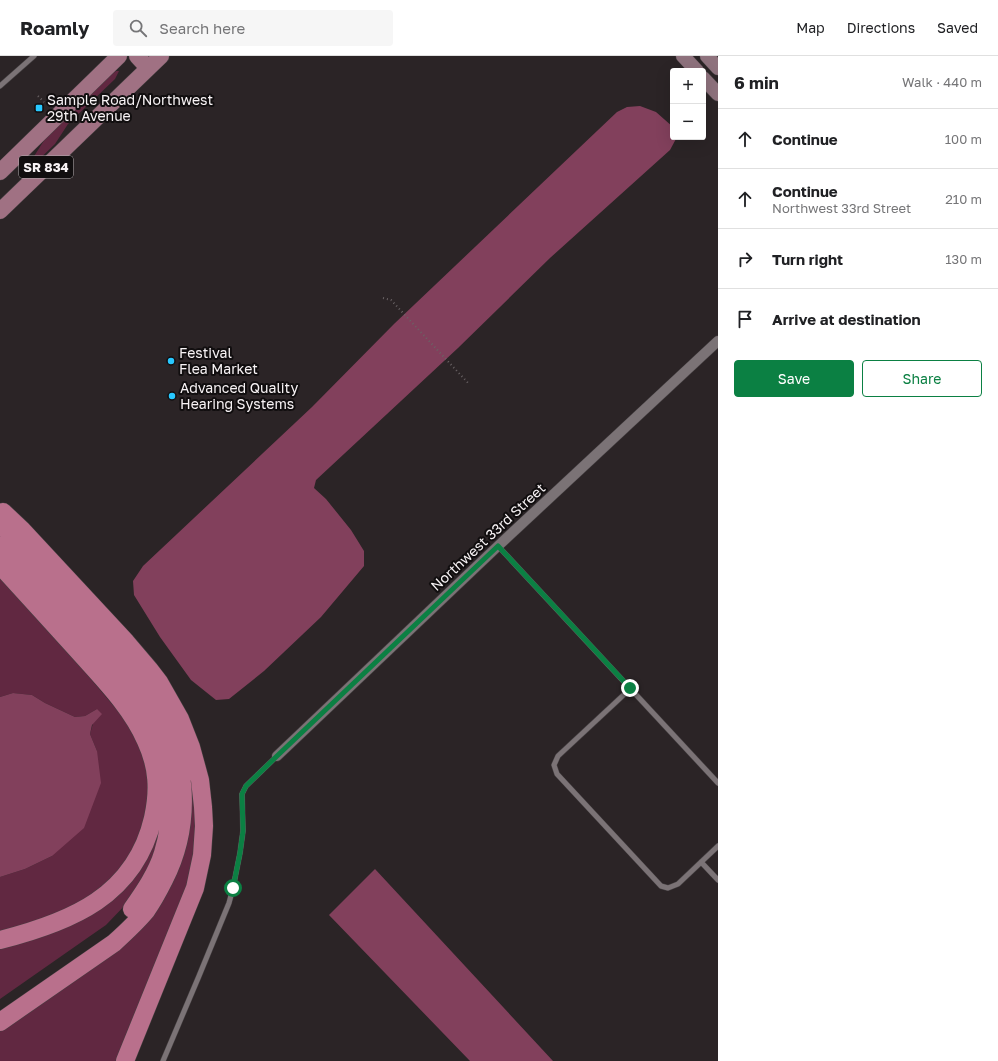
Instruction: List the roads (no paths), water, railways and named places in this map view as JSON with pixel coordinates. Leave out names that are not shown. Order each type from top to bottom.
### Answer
[{"type":"highway","points":[[0,509],[21,529],[149,668],[159,682],[180,719],[191,747],[200,780],[204,826],[202,855],[195,888],[126,1061]]},
{"type":"highway","points":[[0,521],[12,538],[132,669],[152,697],[164,718],[178,758],[182,782],[183,810],[181,831],[176,852],[158,893],[147,910],[131,928],[114,943],[0,1022]]},
{"type":"highway","points":[[0,546],[112,669],[143,708],[160,741],[166,759],[170,799],[170,817],[163,853],[143,894],[130,912],[111,930],[0,1007]]},
{"type":"highway","points":[[0,565],[126,707],[147,742],[154,766],[157,784],[156,804],[145,843],[124,878],[109,893],[92,906],[70,917],[22,935],[0,940]]},
{"type":"main road","name":"SR 834","points":[[0,172],[119,56]]},
{"type":"main road","points":[[137,56],[148,68]]},
{"type":"main road","name":"SR 834","points":[[0,210],[161,56]]},
{"type":"street","points":[[683,56],[694,68]]},
{"type":"street","points":[[707,56],[718,68]]},
{"type":"street","points":[[706,81],[718,94]]},
{"type":"street","name":"Northwest 33rd Street","points":[[277,756],[718,340]]},
{"type":"lane","points":[[0,86],[34,56]]},
{"type":"lane","points":[[498,546],[718,783]]},
{"type":"lane","points":[[630,688],[558,756],[554,765],[557,774],[661,886],[668,888],[678,884],[718,846]]},
{"type":"lane","points":[[163,1061],[229,903],[240,853],[243,831],[242,794],[246,786],[277,756]]},
{"type":"lane","points":[[700,864],[718,880]]},
{"type":"place","name":"Sample Road/Northwest 29th Avenue","points":[[39,108]]},
{"type":"place","name":"Festival Flea Market","points":[[171,361]]},
{"type":"place","name":"Advanced Quality Hearing Systems","points":[[172,396]]}]
